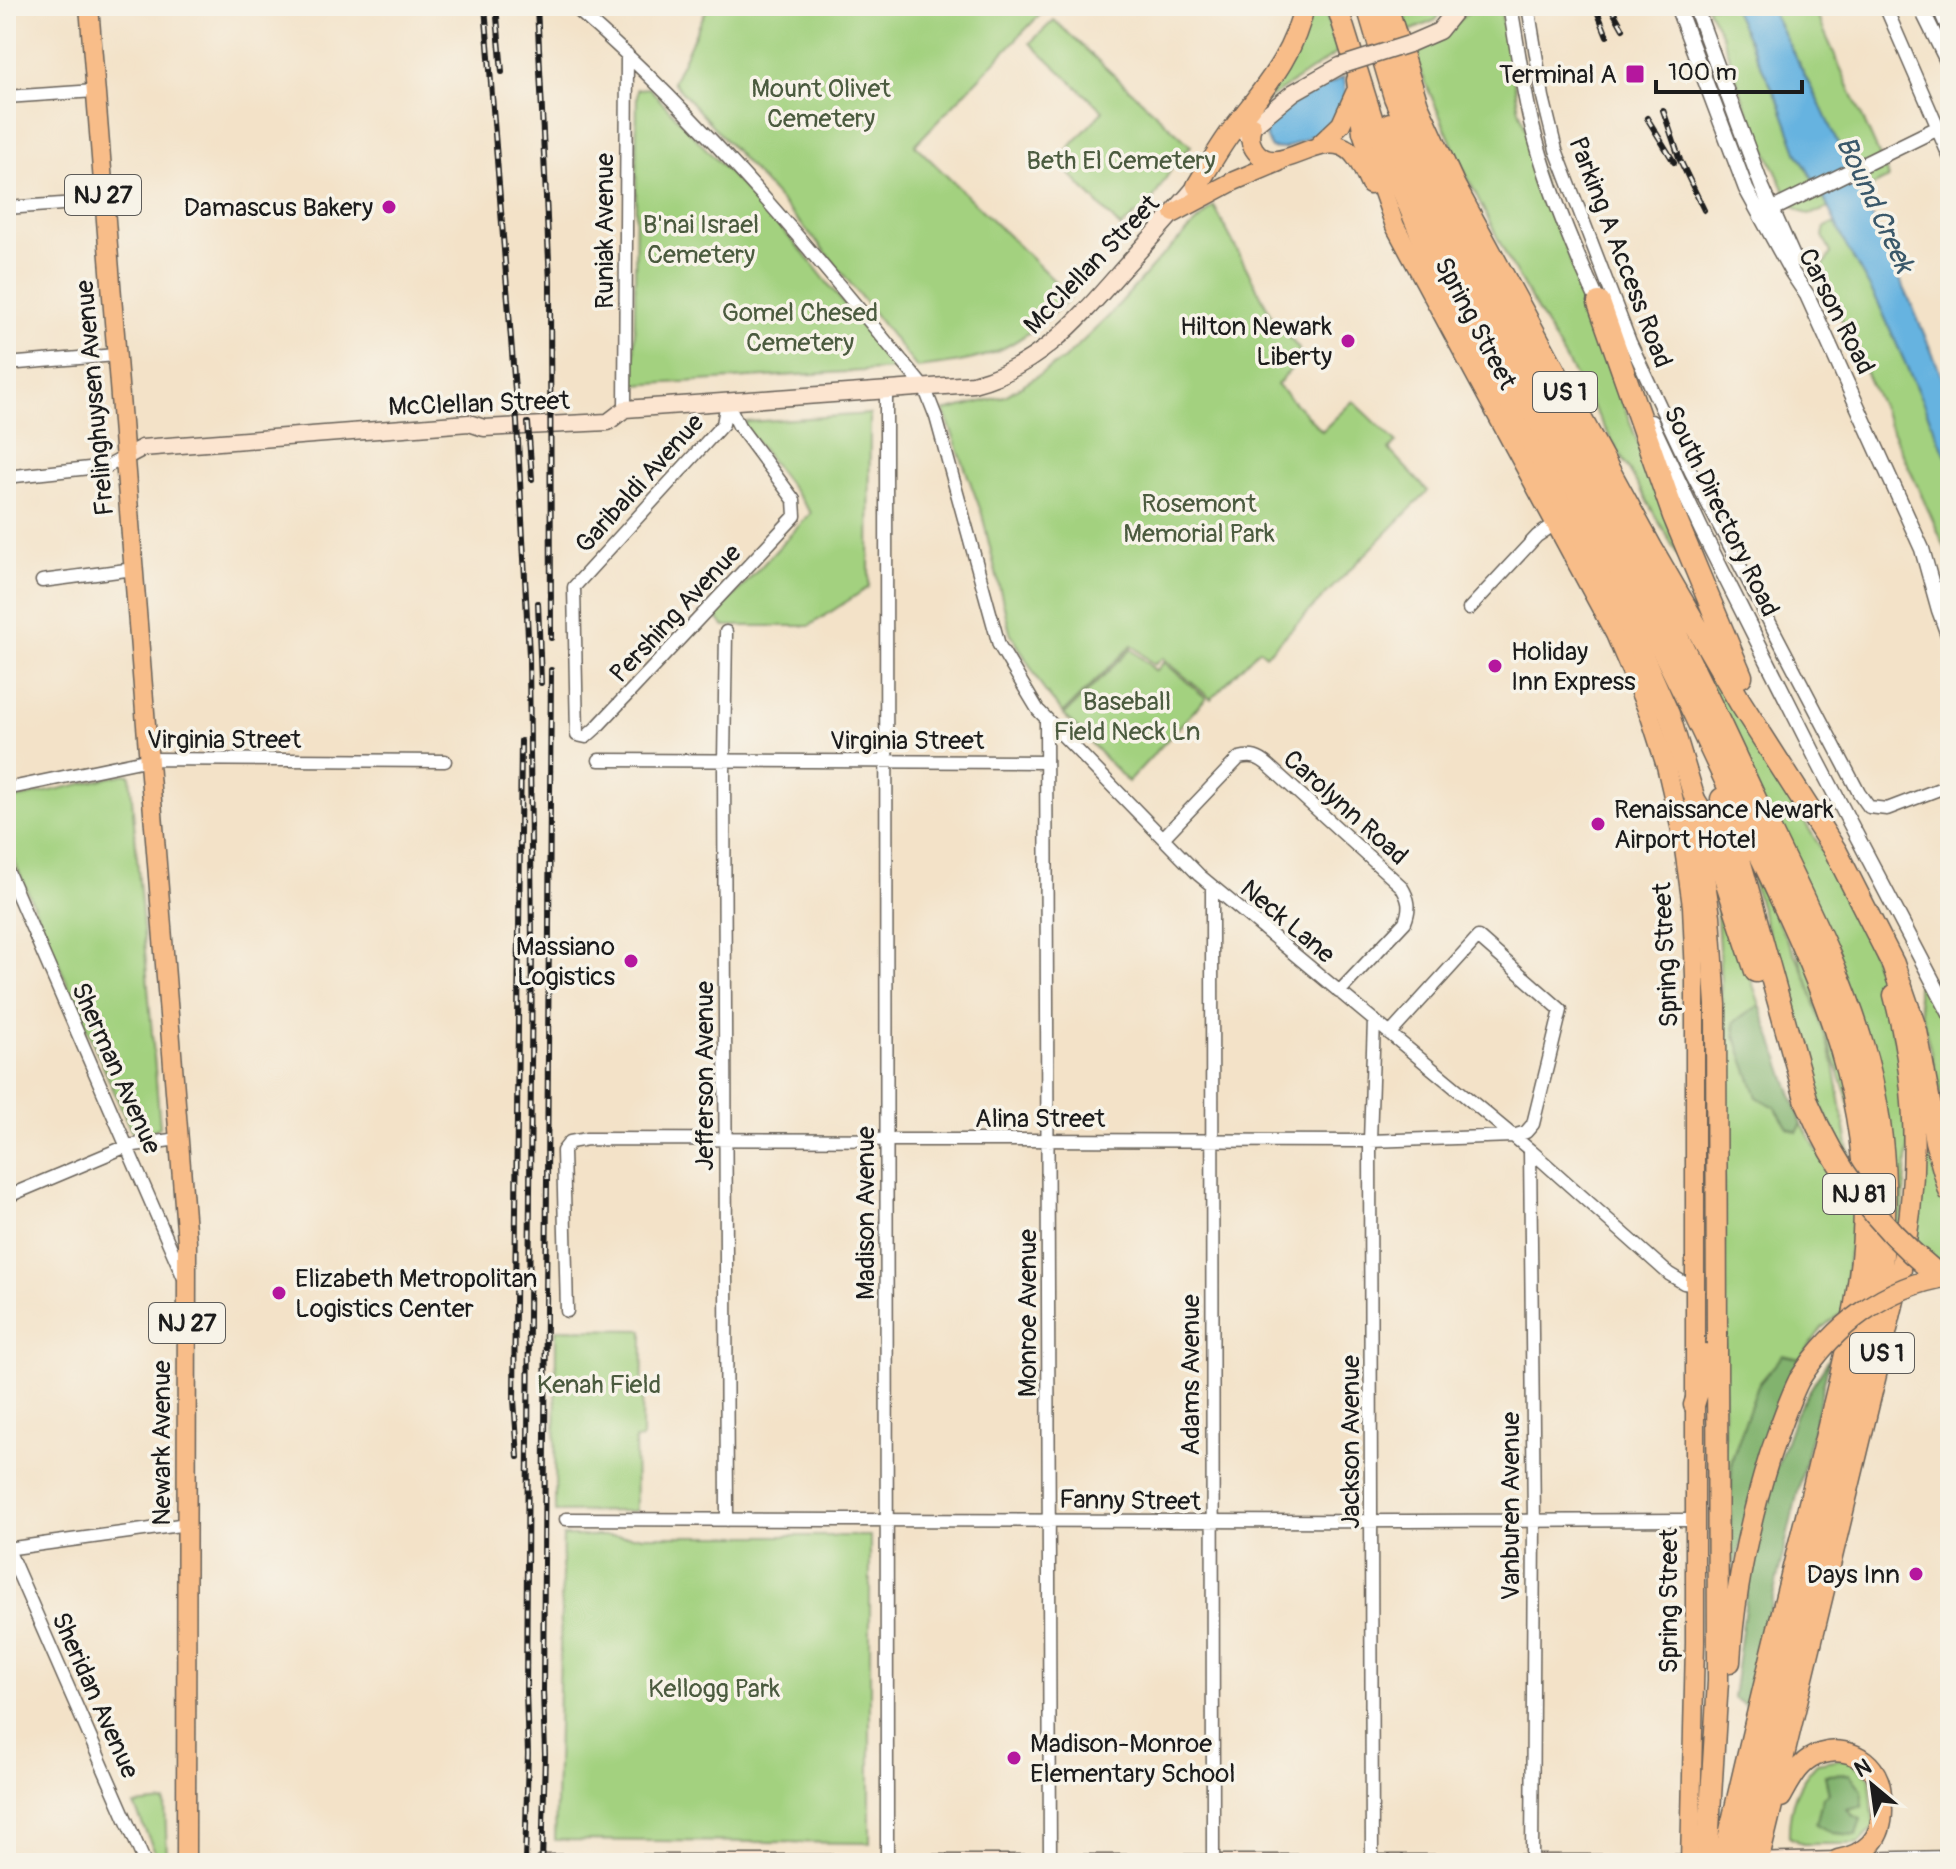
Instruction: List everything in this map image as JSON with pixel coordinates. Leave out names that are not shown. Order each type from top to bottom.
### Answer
[{"type":"highway","points":[[1197,186],[1227,137],[1281,67],[1293,44],[1304,6]]},
{"type":"highway","name":"US 1","points":[[1337,6],[1350,76],[1386,156],[1438,270],[1650,668],[1669,714],[1696,803],[1714,969],[1718,1681],[1707,1863]]},
{"type":"highway","points":[[1353,6],[1388,118],[1426,209],[1689,703],[1810,961],[1830,1009],[1853,1094],[1861,1138],[1865,1191],[1861,1272],[1844,1359],[1724,1863]]},
{"type":"highway","points":[[1368,6],[1395,97],[1423,163],[1707,697],[1842,988],[1860,1038],[1873,1091],[1885,1179],[1878,1295],[1742,1863]]},
{"type":"highway","name":"US 1","points":[[1386,6],[1417,105],[1454,186],[1651,548],[1740,702],[1780,761],[1854,884],[1887,967],[1907,1053],[1914,1124],[1913,1196],[1896,1292],[1758,1862]]},
{"type":"highway","points":[[1607,301],[1690,558],[1780,761]]},
{"type":"highway","points":[[1689,703],[1725,809],[1807,1102]]},
{"type":"highway","points":[[1696,803],[1706,819],[1768,1005],[1807,1102]]},
{"type":"highway","points":[[1854,884],[1910,1006],[1922,1054],[1938,1150],[1950,1191]]},
{"type":"highway","name":"NJ 81","points":[[1807,1102],[1827,1146],[1855,1189],[1895,1237],[1944,1277]]},
{"type":"highway","points":[[1713,1788],[1744,1553],[1760,1488],[1783,1416],[1799,1380],[1827,1342],[1860,1313],[1906,1287],[1944,1277]]},
{"type":"highway","points":[[1694,1405],[1705,1371],[1707,1326],[1716,1299]]},
{"type":"highway","points":[[1768,1821],[1793,1777],[1810,1758],[1834,1751],[1859,1757],[1874,1772],[1880,1784],[1881,1824],[1871,1846],[1854,1856],[1838,1860]]},
{"type":"main road","name":"Frelinghuysen Avenue","points":[[89,6],[123,458],[153,785]]},
{"type":"main road","name":"McClellan Street","points":[[123,458],[142,448],[469,423],[484,428],[608,422],[625,409],[960,387],[987,380],[1022,365],[1044,350],[1084,313],[1252,126],[1304,85],[1350,76],[1439,31],[1459,6]]},
{"type":"main road","points":[[1317,146],[1341,124],[1350,76]]},
{"type":"main road","name":"Spring Street","points":[[1350,76],[1365,141],[1395,226],[1615,634],[1638,685],[1664,757],[1682,835],[1692,906],[1695,959],[1695,1657],[1690,1757],[1690,1863]]},
{"type":"main road","points":[[1252,126],[1250,140],[1261,157],[1273,161],[1290,157]]},
{"type":"main road","points":[[1174,213],[1234,181],[1290,157],[1317,146],[1339,145],[1354,155],[1395,226]]},
{"type":"main road","name":"Newark Avenue","points":[[153,785],[187,1242],[186,1863]]},
{"type":"main road","points":[[893,1863],[1742,1863],[1838,1860]]},
{"type":"main road","points":[[544,1863],[871,1863]]},
{"type":"street","name":"South Directory Road","points":[[1510,6],[1526,97],[1541,157],[1607,301],[1701,529],[1950,1014]]},
{"type":"street","name":"Parking A Access Road","points":[[1528,6],[1551,134],[1607,301],[1630,342],[1679,448],[1863,801],[1872,808],[1884,810],[1950,785]]},
{"type":"street","name":"Carson Road","points":[[1677,6],[1746,189],[1807,295],[1922,549],[1950,640]]},
{"type":"street","points":[[1695,6],[1778,207],[1807,295]]},
{"type":"street","points":[[1885,6],[1950,156]]},
{"type":"street","points":[[1920,6],[1950,67]]},
{"type":"street","points":[[1939,6],[1950,32]]},
{"type":"street","name":"Neck Lane","points":[[580,12],[720,147],[789,223],[925,389],[936,417],[999,645],[1017,678],[1046,718],[1212,886],[1530,1150],[1669,1274],[1684,1283],[1696,1285]]},
{"type":"street","points":[[1935,38],[1950,79]]},
{"type":"street","name":"Runiak Avenue","points":[[625,409],[627,54]]},
{"type":"street","points":[[6,97],[95,91]]},
{"type":"street","points":[[1778,207],[1938,128]]},
{"type":"street","points":[[6,208],[104,201]]},
{"type":"street","points":[[6,364],[116,355]]},
{"type":"street","name":"Madison Avenue","points":[[886,391],[887,1863]]},
{"type":"street","name":"Pershing Avenue","points":[[577,735],[586,737],[596,728],[790,523],[796,509],[794,500],[739,426],[727,402]]},
{"type":"street","name":"Garibaldi Avenue","points":[[577,735],[574,587],[723,424],[727,402]]},
{"type":"street","points":[[6,477],[108,466],[123,458]]},
{"type":"street","points":[[1469,609],[1537,536],[1555,524]]},
{"type":"street","points":[[1922,549],[1950,611]]},
{"type":"street","points":[[42,581],[134,569]]},
{"type":"street","name":"Jefferson Avenue","points":[[726,632],[727,1520]]},
{"type":"street","points":[[1046,718],[1046,762]]},
{"type":"street","name":"Carolynn Road","points":[[1163,838],[1239,758],[1260,758],[1401,886],[1409,899],[1405,922],[1339,992]]},
{"type":"street","name":"Virginia Street","points":[[6,789],[150,759],[445,761]]},
{"type":"street","name":"Virginia Street","points":[[599,760],[1046,762]]},
{"type":"street","name":"Monroe Avenue","points":[[1046,762],[1050,1863]]},
{"type":"street","name":"Sherman Avenue","points":[[6,868],[187,1285]]},
{"type":"street","name":"Adams Avenue","points":[[1212,886],[1213,1863]]},
{"type":"street","points":[[1390,1034],[1478,937],[1561,1010],[1533,1124],[1526,1132],[1513,1136]]},
{"type":"street","points":[[1914,944],[1937,972],[1950,997]]},
{"type":"street","name":"Jackson Avenue","points":[[1372,1863],[1370,1141],[1374,1020]]},
{"type":"street","name":"Alina Street","points":[[567,1311],[563,1151],[567,1144],[587,1139],[1370,1141],[1513,1136]]},
{"type":"street","points":[[6,1197],[127,1146],[178,1139]]},
{"type":"street","name":"Vanburen Avenue","points":[[1530,1150],[1534,1521],[1532,1863]]},
{"type":"street","name":"Fanny Street","points":[[566,1519],[1213,1523],[1694,1520]]},
{"type":"street","points":[[7,1548],[187,1524]]},
{"type":"street","name":"Sheridan Avenue","points":[[7,1548],[145,1863]]},
{"type":"street","points":[[1838,1860],[1950,1858]]},
{"type":"green space","name":"Mount Olivet Cemetery","points":[[708,6],[1048,6],[915,145],[1071,297],[1034,329],[1002,349],[966,361],[917,368],[819,244],[673,82]]},
{"type":"green space","points":[[1310,6],[1324,6],[1337,53],[1268,99]]},
{"type":"green space","points":[[1401,6],[1445,6],[1436,20],[1407,32]]},
{"type":"green space","points":[[1469,6],[1500,6],[1519,109],[1555,220],[1683,564],[1509,261],[1458,158],[1414,56],[1442,37],[1468,12]]},
{"type":"green space","points":[[1706,6],[1732,6],[1779,102],[1798,154],[1829,208],[1808,214],[1790,202],[1746,107],[1721,33]]},
{"type":"green space","points":[[1769,6],[1813,6],[1888,178],[1859,193],[1821,107]]},
{"type":"green space","name":"Beth El Cemetery","points":[[1054,20],[1191,146],[1178,158],[1146,211],[1135,215],[1121,228],[1067,171],[1065,152],[1103,111],[1030,43]]},
{"type":"green space","name":"B'nai Israel Cemetery","points":[[649,88],[803,252],[895,369],[634,385],[637,89]]},
{"type":"green space","name":"Rosemont Memorial Park","points":[[1214,206],[1272,317],[1299,349],[1297,362],[1277,385],[1322,431],[1353,401],[1396,442],[1389,450],[1428,491],[1266,655],[1259,649],[1211,699],[1163,658],[1154,665],[1132,645],[1063,713],[1044,690],[1010,632],[982,514],[944,411],[1005,396],[1064,359]]},
{"type":"green space","points":[[1836,223],[1878,302],[1950,464],[1950,558],[1820,272],[1831,253],[1823,236],[1825,227]]},
{"type":"green space","points":[[870,414],[869,587],[809,626],[724,626],[715,616],[811,513],[744,426],[746,422]]},
{"type":"green space","name":"Baseball Field Neck Ln","points":[[1131,649],[1156,671],[1164,662],[1206,698],[1128,782],[1064,715]]},
{"type":"green space","points":[[1705,663],[1826,856],[1871,948],[1900,1059],[1909,1140],[1901,1228],[1889,1218],[1699,666]]},
{"type":"green space","points":[[130,775],[160,1127],[142,1132],[131,1131],[6,842],[6,801]]},
{"type":"green space","points":[[1748,865],[1807,978],[1834,1065],[1851,1163],[1819,1103]]},
{"type":"green space","points":[[1715,874],[1760,1005],[1734,1022],[1735,1038],[1788,1128],[1797,1132],[1802,1124],[1853,1212],[1843,1312],[1822,1328],[1800,1359],[1783,1356],[1758,1385],[1732,1459],[1724,1642],[1723,1027]]},
{"type":"green space","points":[[1917,973],[1950,1038],[1950,1132],[1917,995]]},
{"type":"green space","points":[[1760,1005],[1802,1124],[1797,1132],[1788,1128],[1775,1107],[1757,1097],[1737,1039],[1734,1022]]},
{"type":"green space","points":[[1922,1106],[1936,1178],[1950,1207],[1950,1270],[1913,1241]]},
{"type":"green space","name":"Kenah Field","points":[[556,1329],[643,1330],[642,1439],[635,1440],[636,1511],[555,1512]]},
{"type":"green space","points":[[1783,1355],[1800,1359],[1729,1581],[1732,1460],[1758,1385]]},
{"type":"green space","points":[[1830,1357],[1747,1706],[1733,1698],[1756,1524],[1796,1413]]},
{"type":"green space","name":"Kellogg Park","points":[[563,1536],[870,1536],[870,1843],[555,1840]]},
{"type":"green space","points":[[1846,1758],[1870,1777],[1874,1827],[1859,1843],[1802,1844],[1789,1837],[1795,1797],[1817,1763]],"holes":[[[1850,1774],[1847,1809],[1852,1815],[1820,1807],[1823,1797],[1829,1793],[1825,1776]]]},
{"type":"green space","points":[[1850,1774],[1862,1790],[1862,1806],[1847,1809],[1861,1819],[1856,1835],[1832,1833],[1816,1824],[1823,1797],[1829,1793],[1825,1775]]},
{"type":"green space","points":[[165,1802],[167,1859],[159,1861],[134,1805]]},
{"type":"water","points":[[1732,6],[1769,6],[1821,107],[1950,395],[1950,464],[1878,302],[1798,154],[1779,102]]},
{"type":"water","points":[[1344,77],[1346,93],[1330,127],[1284,149],[1271,148],[1265,134],[1279,115],[1299,100]]},
{"type":"railway","points":[[485,6],[516,403],[529,656],[532,943],[525,1863]]},
{"type":"railway","points":[[496,6],[502,72]]},
{"type":"railway","points":[[537,6],[550,282],[551,638]]},
{"type":"railway","points":[[1595,6],[1607,36]]},
{"type":"railway","points":[[1610,6],[1623,29]]},
{"type":"railway","points":[[1663,110],[1680,160],[1704,210]]},
{"type":"railway","points":[[1647,118],[1674,162]]},
{"type":"railway","points":[[528,423],[532,479]]},
{"type":"railway","points":[[538,603],[541,683]]},
{"type":"railway","points":[[542,1863],[551,670]]},
{"type":"railway","points":[[518,1457],[514,1399],[521,741]]},
{"type":"place","name":"Terminal A","points":[[1635,74]]},
{"type":"place","name":"Damascus Bakery","points":[[389,207]]},
{"type":"place","name":"Hilton Newark Liberty","points":[[1348,341]]},
{"type":"place","name":"Holiday Inn Express","points":[[1495,666]]},
{"type":"place","name":"Renaissance Newark Airport Hotel","points":[[1598,824]]},
{"type":"place","name":"Massiano Logistics","points":[[631,961]]},
{"type":"place","name":"Elizabeth Metropolitan Logistics Center","points":[[279,1293]]},
{"type":"place","name":"Days Inn","points":[[1916,1574]]},
{"type":"place","name":"Madison-Monroe Elementary School","points":[[1014,1758]]},
{"type":"water label","name":"Bound Creek","points":[[1876,204]]},
{"type":"park label","name":"Gomel Chesed Cemetery","points":[[800,327]]}]
